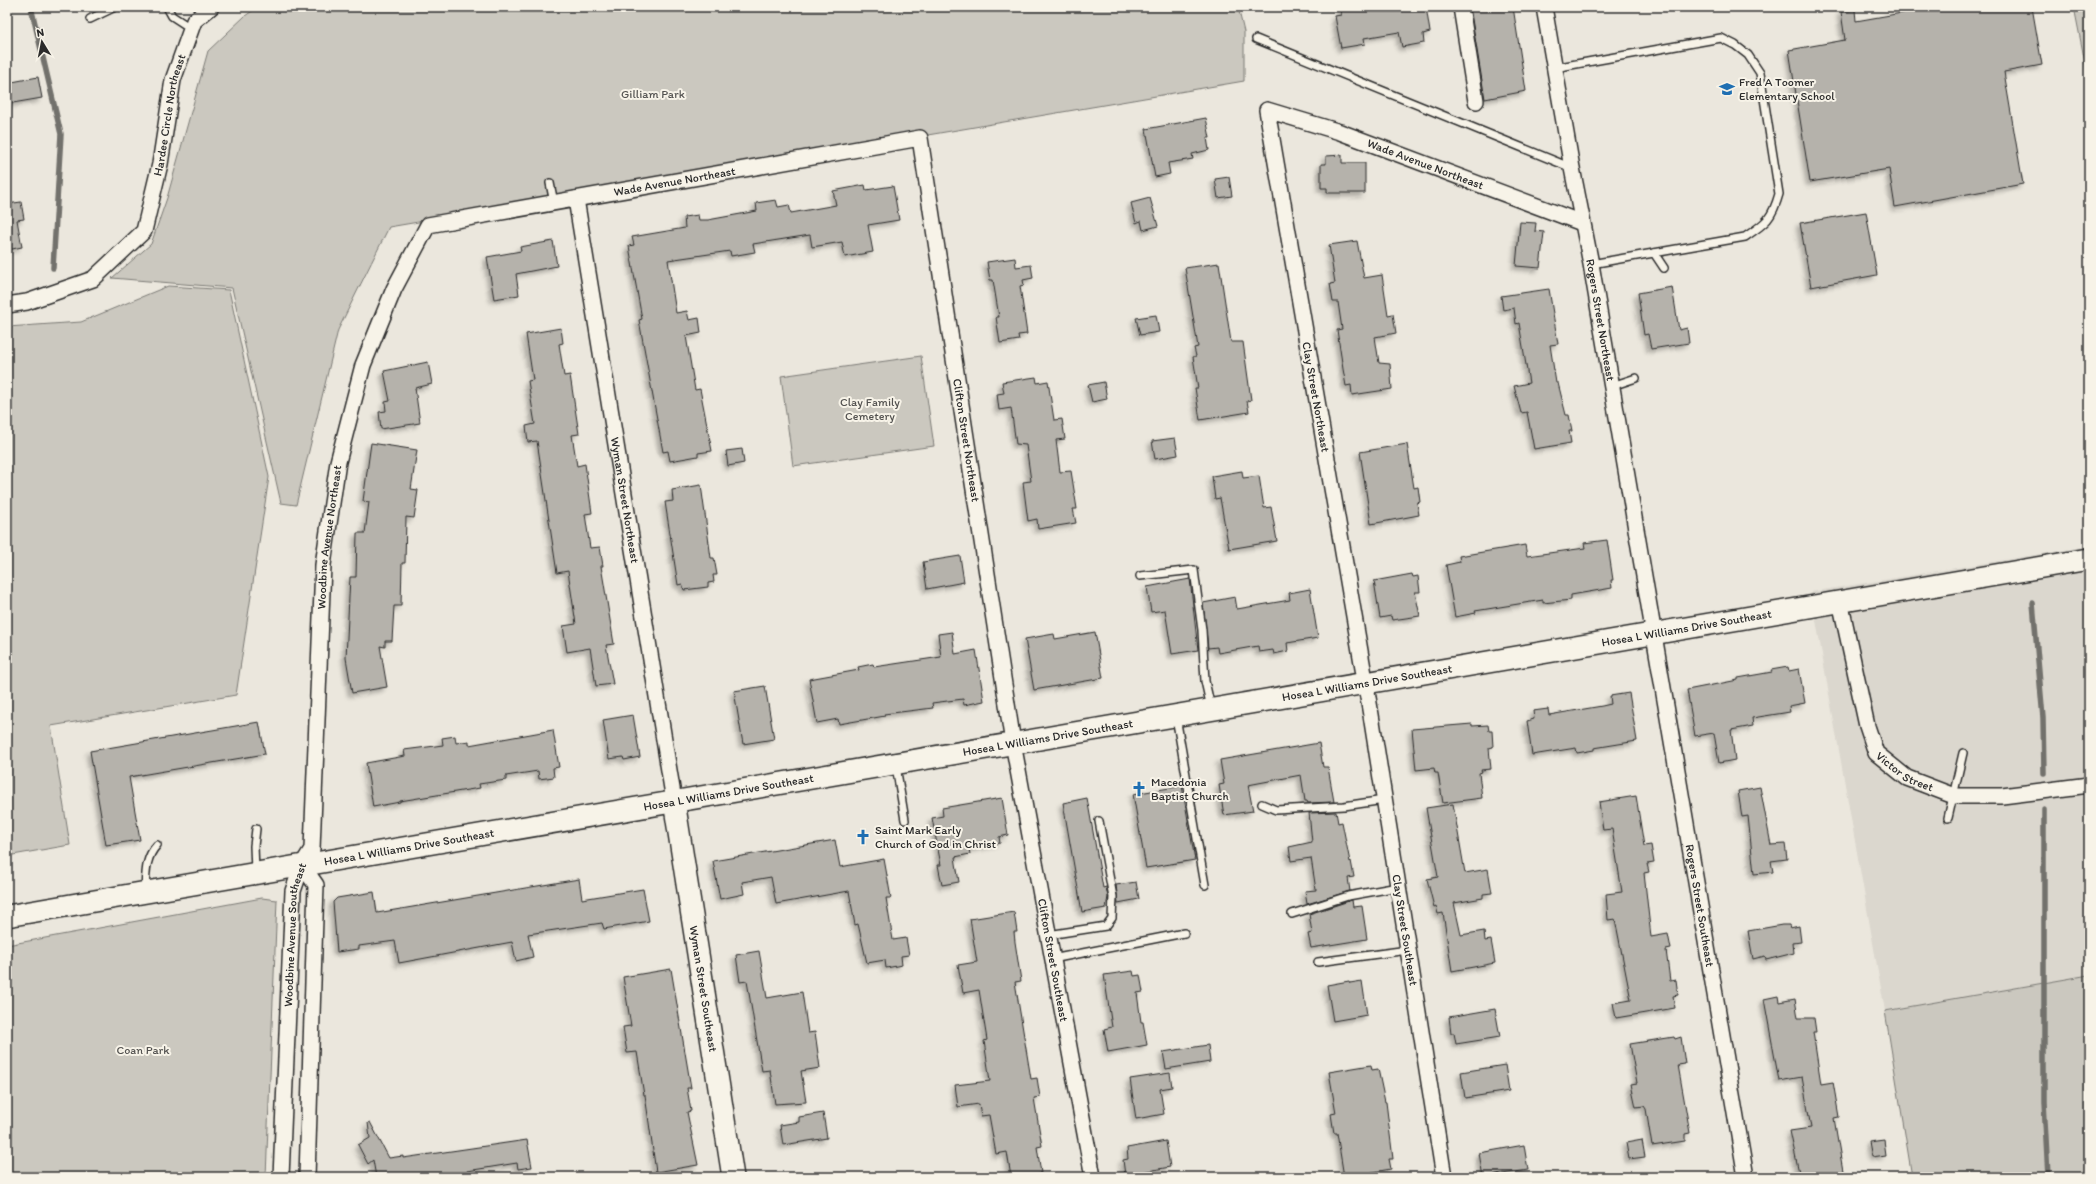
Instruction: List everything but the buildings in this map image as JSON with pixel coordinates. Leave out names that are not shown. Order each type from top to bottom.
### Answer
[{"type":"street","name":"Hardee Circle Northeast","points":[[7,305],[27,302],[93,279],[144,231],[160,164],[173,80],[194,21],[211,7]]},
{"type":"street","points":[[1461,7],[1476,101]]},
{"type":"street","name":"Rogers Street Northeast","points":[[1544,7],[1582,223],[1591,264],[1655,633]]},
{"type":"street","name":"Wade Avenue Northeast","points":[[1267,110],[1340,132],[1582,223]]},
{"type":"street","name":"Clay Street Northeast","points":[[1267,110],[1365,683]]},
{"type":"street","name":"Wade Avenue Northeast","points":[[428,225],[920,138]]},
{"type":"street","name":"Clifton Street Northeast","points":[[920,138],[1012,743]]},
{"type":"street","name":"Wyman Street Northeast","points":[[576,199],[674,801]]},
{"type":"street","name":"Woodbine Avenue Northeast","points":[[302,865],[312,849],[324,565],[338,462],[363,365],[394,289],[428,225]]},
{"type":"street","name":"Hosea L Williams Drive Southeast","points":[[7,916],[2089,559]]},
{"type":"street","name":"Victor Street","points":[[1840,601],[1867,726],[1876,753],[1907,778],[1954,796],[2002,796],[2089,785]]},
{"type":"street","name":"Rogers Street Southeast","points":[[1655,633],[1746,1177]]},
{"type":"street","name":"Clay Street Southeast","points":[[1365,683],[1444,1177]]},
{"type":"street","name":"Clifton Street Southeast","points":[[1012,743],[1093,1177]]},
{"type":"street","name":"Wyman Street Southeast","points":[[674,801],[733,1177]]},
{"type":"street","name":"Woodbine Avenue Southeast","points":[[281,1177],[293,890],[302,865]]},
{"type":"street","name":"Woodbine Avenue Southeast","points":[[302,865],[316,885],[307,1177]]},
{"type":"lane","points":[[90,19],[115,7]]},
{"type":"lane","points":[[167,7],[172,16],[192,29]]},
{"type":"lane","points":[[1554,68],[1721,38],[1735,45],[1748,56],[1760,73],[1779,194],[1774,213],[1763,226],[1745,237],[1591,264]]},
{"type":"lane","points":[[1256,39],[1572,168]]},
{"type":"lane","points":[[550,183],[554,203]]},
{"type":"lane","points":[[1654,253],[1664,268]]},
{"type":"lane","points":[[1612,386],[1636,378]]},
{"type":"lane","points":[[1140,576],[1194,570],[1202,630],[1205,681],[1211,709]]},
{"type":"lane","points":[[1176,715],[1205,886]]},
{"type":"lane","points":[[1948,818],[1963,753]]},
{"type":"lane","points":[[896,764],[905,820]]},
{"type":"lane","points":[[1262,804],[1276,810],[1344,806],[1384,800]]},
{"type":"lane","points":[[1048,935],[1106,926],[1112,918],[1113,897],[1099,821]]},
{"type":"lane","points":[[255,873],[254,846],[256,829]]},
{"type":"lane","points":[[145,892],[147,864],[151,852],[157,845]]},
{"type":"lane","points":[[1292,914],[1348,896],[1398,887]]},
{"type":"lane","points":[[1052,959],[1184,933]]},
{"type":"lane","points":[[1318,962],[1408,950]]},
{"type":"shaded area","points":[[2089,546],[2089,975],[1885,1011],[1811,592]]},
{"type":"green space","name":"Gilliam Park","points":[[258,7],[1238,7],[1244,32],[1244,81],[389,227],[338,330],[296,505],[281,503],[232,288],[112,278],[151,244],[167,198],[208,51],[245,16]]},
{"type":"green space","points":[[2074,7],[2089,7],[2089,83]]},
{"type":"green space","points":[[168,286],[229,290],[269,477],[236,695],[51,726],[70,845],[7,856],[7,327],[81,322]]},
{"type":"green space","name":"Clay Family Cemetery","points":[[921,356],[934,446],[793,466],[781,376]]},
{"type":"green space","name":"Coan Park","points":[[262,898],[277,900],[266,1177],[7,1177],[7,945]]},
{"type":"green space","points":[[2089,975],[2089,1177],[1912,1177],[1885,1011]]},
{"type":"waterway","points":[[31,7],[61,134],[53,268]]},
{"type":"waterway","points":[[2033,603],[2043,718],[2044,773]]},
{"type":"waterway","points":[[2044,810],[2044,1102],[2048,1177]]},
{"type":"place","name":"Fred A Toomer Elementary School","points":[[1727,89]]},
{"type":"place","name":"Macedonia Baptist Church","points":[[1139,789]]},
{"type":"place","name":"Saint Mark Early Church of God in Christ","points":[[863,837]]}]
